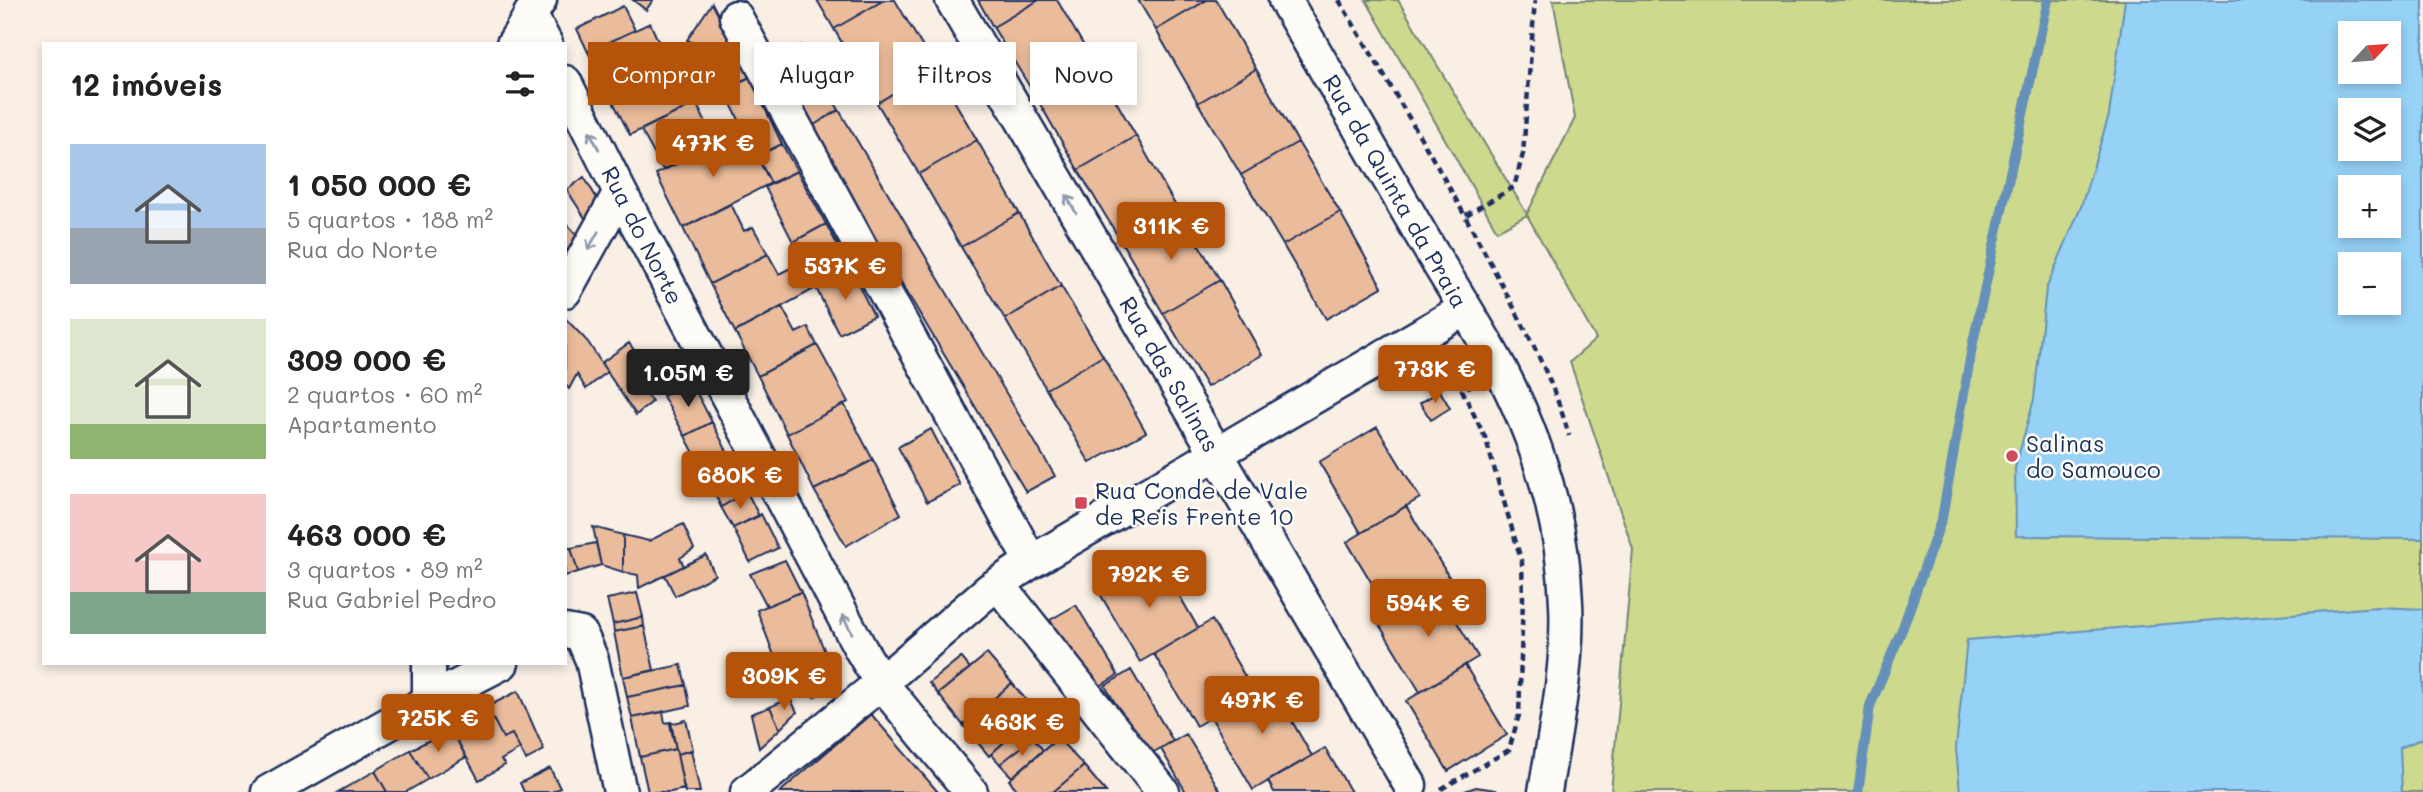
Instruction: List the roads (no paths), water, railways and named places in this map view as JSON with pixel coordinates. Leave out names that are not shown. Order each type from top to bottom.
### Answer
[{"type":"street","name":"Rua das Salinas","points":[[952,0],[1216,454],[1423,789]]},
{"type":"street","name":"Rua da Quinta da Praia","points":[[1285,0],[1501,370],[1532,439],[1545,478],[1555,516],[1566,603],[1566,647],[1561,693],[1545,792]]},
{"type":"street","points":[[514,42],[535,7]]},
{"type":"street","points":[[535,7],[545,42]]},
{"type":"street","points":[[736,17],[1031,562]]},
{"type":"street","name":"Rua do Norte","points":[[567,86],[620,192],[881,683],[971,792]]},
{"type":"street","points":[[567,287],[620,192]]},
{"type":"street","points":[[747,792],[998,584],[1031,562],[1465,309]]},
{"type":"street","points":[[998,584],[1163,792]]},
{"type":"street","points":[[567,631],[581,634],[593,660],[620,792]]},
{"type":"street","points":[[429,665],[429,701]]},
{"type":"street","points":[[268,792],[498,665]]},
{"type":"water","points":[[2125,0],[2423,0],[2423,539],[2016,536],[2015,468],[2034,399],[2046,289],[2081,207],[2109,115]]},
{"type":"water","points":[[2377,607],[2423,609],[2423,738],[2400,748],[2402,792],[1960,792],[1956,748],[1967,640]]},
{"type":"waterway","points":[[1858,792],[1870,706],[1903,627],[1942,518],[1973,342],[2048,0]]},
{"type":"place","name":"Salinas do Samouco","points":[[2012,456]]},
{"type":"place","name":"Rua Conde de Vale de Reis Frente 10","points":[[1081,503]]}]
